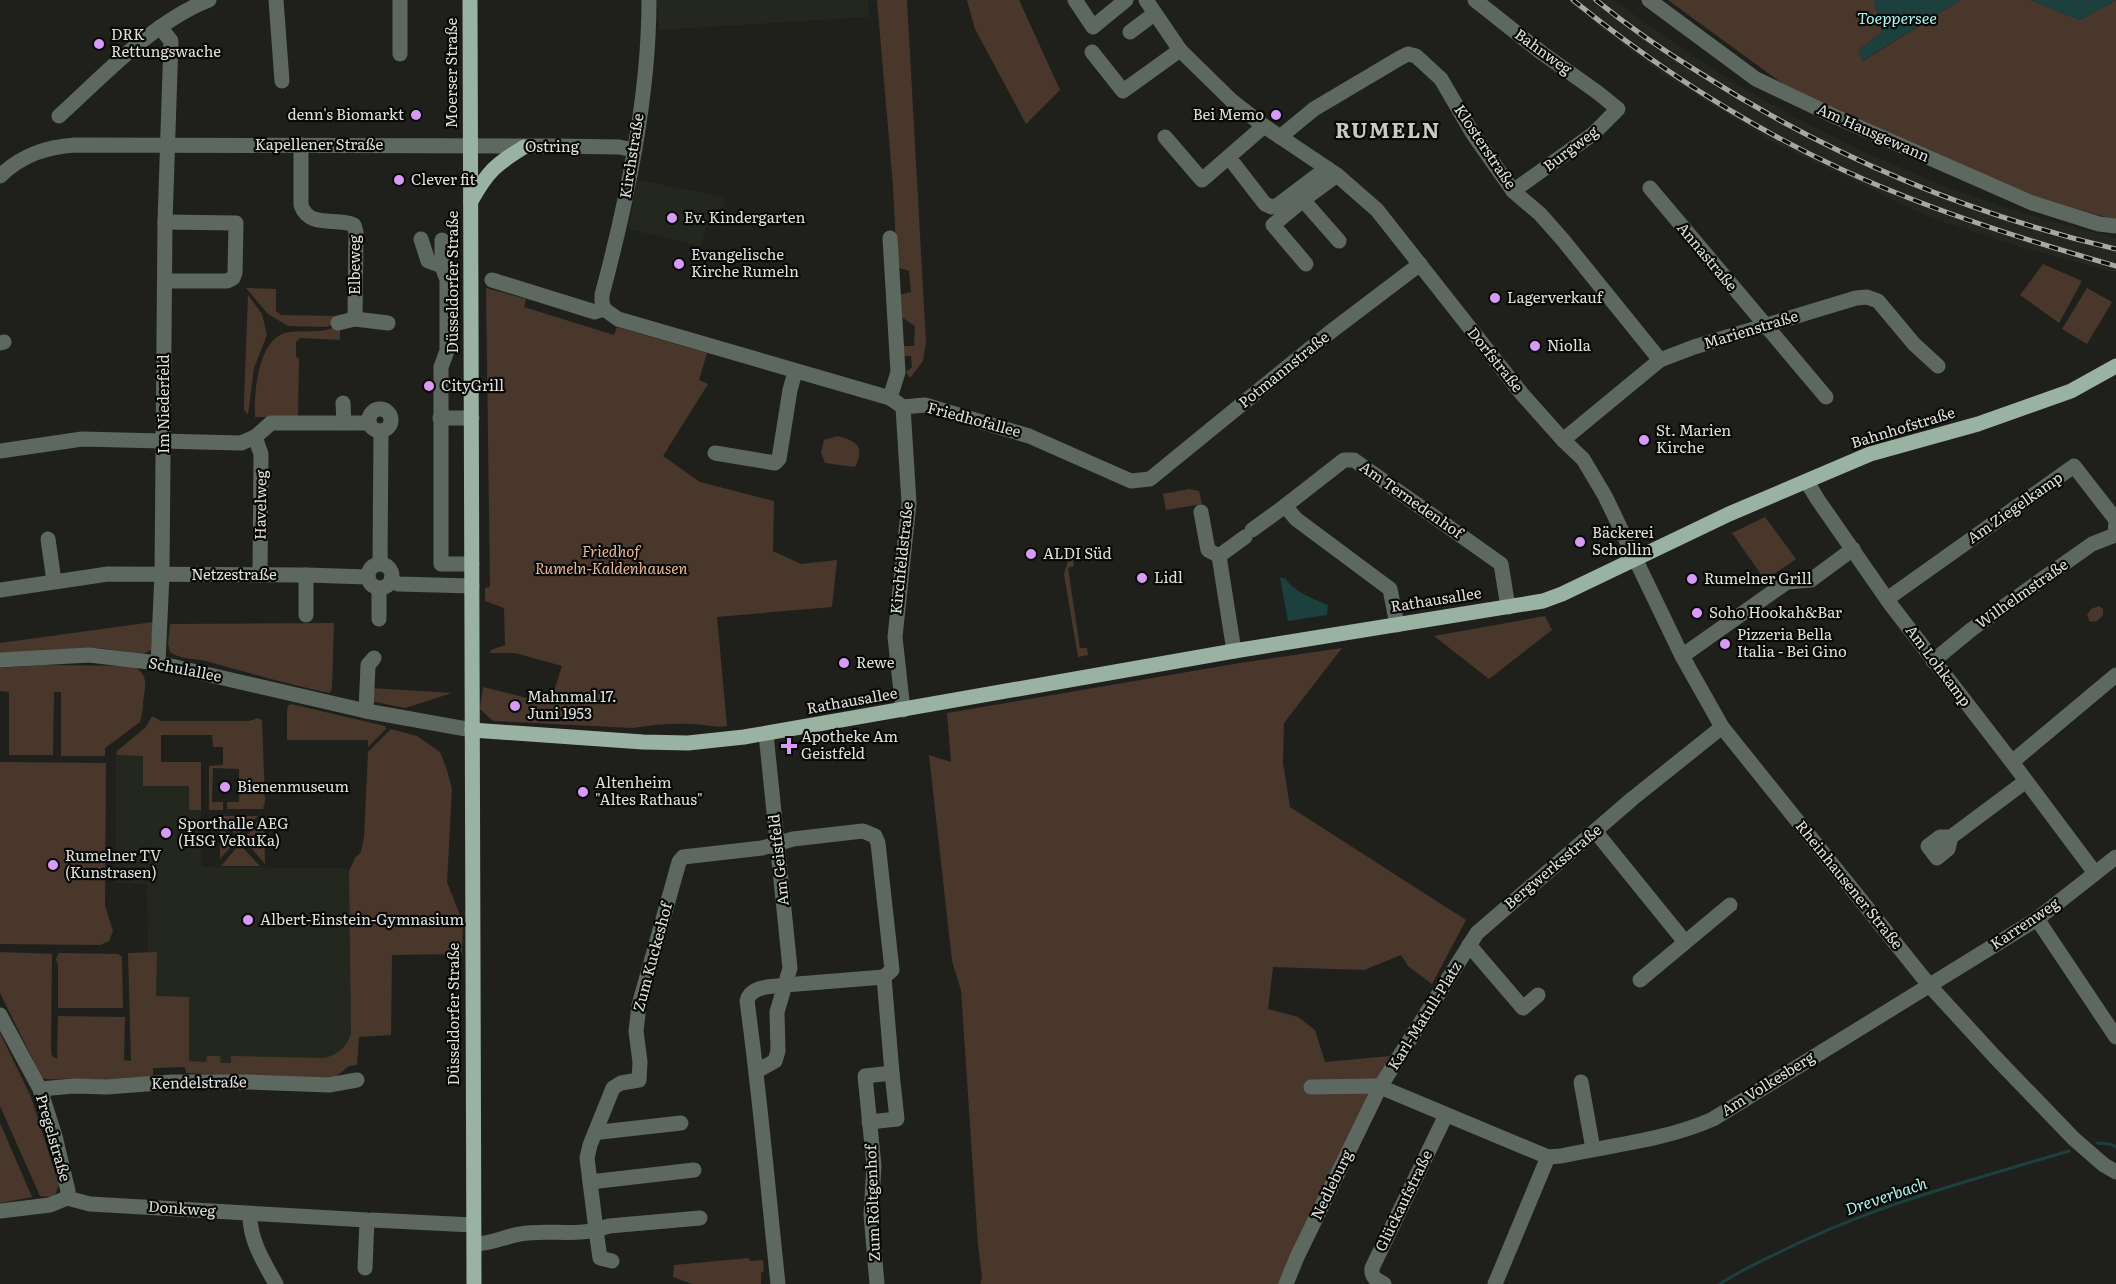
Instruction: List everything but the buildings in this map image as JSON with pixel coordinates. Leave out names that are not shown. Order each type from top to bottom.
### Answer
[{"type":"main road","name":"Moerser Straße","points":[[470,0],[471,146]]},
{"type":"main road","name":"Düsseldorfer Straße","points":[[471,146],[474,1284]]},
{"type":"main road","points":[[471,201],[484,179],[498,163],[524,147]]},
{"type":"main road","name":"Bahnhofstraße","points":[[1636,558],[1729,514],[1870,454],[1978,424],[2071,391],[2116,366]]},
{"type":"main road","name":"Rathausallee","points":[[472,730],[688,742],[766,734],[1234,651],[1543,601],[1636,558]]},
{"type":"street","points":[[58,116],[160,27],[209,0]]},
{"type":"street","points":[[276,0],[282,81]]},
{"type":"street","points":[[400,0],[400,54]]},
{"type":"street","name":"Kirchstraße","points":[[604,309],[602,295],[620,225],[634,150],[649,41],[649,0]]},
{"type":"street","points":[[1075,0],[1094,27],[1126,0]]},
{"type":"street","name":"Dorfstraße","points":[[1146,0],[1180,50],[1232,101],[1264,126],[1332,171],[1377,210],[1516,386],[1563,441],[1583,459],[1595,476],[1636,558]]},
{"type":"street","name":"Bahnweg","points":[[1475,0],[1542,53],[1612,103]]},
{"type":"street","name":"Am Hausgewann","points":[[1649,0],[1756,79],[2031,203],[2099,224],[2116,226]]},
{"type":"street","points":[[1130,32],[1154,14]]},
{"type":"street","points":[[160,27],[171,41],[168,144]]},
{"type":"street","points":[[1092,52],[1123,91],[1180,50]]},
{"type":"street","name":"Klosterstraße","points":[[1280,137],[1314,109],[1400,58],[1408,54],[1416,56],[1442,79],[1473,134],[1513,191],[1540,214],[1558,234],[1660,360]]},
{"type":"street","name":"Burgweg","points":[[1513,191],[1608,120],[1618,110],[1612,103]]},
{"type":"street","points":[[1166,136],[1202,180],[1264,126]]},
{"type":"street","name":"Im Niederfeld","points":[[158,663],[162,574],[165,222],[168,144]]},
{"type":"street","name":"Kapellener Straße","points":[[0,175],[16,163],[46,148],[75,145],[471,146]]},
{"type":"street","name":"Elbeweg","points":[[301,145],[303,212],[309,218],[320,221],[346,222],[354,225],[356,232],[354,319]]},
{"type":"street","name":"Ostring","points":[[471,146],[619,147],[634,150]]},
{"type":"street","points":[[1234,164],[1265,204],[1272,207],[1332,171]]},
{"type":"street","points":[[1306,264],[1273,225],[1303,200],[1332,171]]},
{"type":"street","name":"Annastraße","points":[[1650,188],[1826,397]]},
{"type":"street","points":[[1303,200],[1339,241]]},
{"type":"street","points":[[165,222],[236,223],[235,273],[232,278],[227,281],[165,281]]},
{"type":"street","name":"Kirchfeldstraße","points":[[890,238],[898,372],[897,402],[909,472],[909,503],[895,637],[903,710]]},
{"type":"street","name":"Düsseldorfer Straße","points":[[441,266],[428,261],[422,243],[442,243],[441,266],[447,280],[447,351],[441,367],[441,564],[472,564]]},
{"type":"street","name":"Potmannstraße","points":[[1150,479],[1338,326],[1420,264]]},
{"type":"street","name":"Friedhofallee","points":[[492,280],[595,312],[604,309],[618,319],[897,402],[945,410],[1029,436],[1131,481],[1150,479]]},
{"type":"street","name":"Marienstraße","points":[[1563,441],[1660,360],[1856,298],[1867,297],[1878,301],[1914,344],[1938,366]]},
{"type":"street","points":[[338,323],[354,319],[388,323]]},
{"type":"street","points":[[715,453],[775,463],[779,459],[795,372]]},
{"type":"street","points":[[343,403],[344,423]]},
{"type":"street","points":[[440,418],[472,418]]},
{"type":"street","points":[[0,451],[82,439],[241,443],[255,437],[271,423],[344,423],[375,427],[380,564],[369,569],[379,582],[379,619]]},
{"type":"street","name":"Havelweg","points":[[255,437],[261,454],[260,575]]},
{"type":"street","name":"Am Ternedenhof","points":[[1219,556],[1344,460],[1354,460],[1501,564],[1508,607]]},
{"type":"street","name":"Am Ziegelkamp","points":[[1887,599],[2074,466],[2116,520],[2115,535]]},
{"type":"street","name":"Am Lohkamp","points":[[1807,482],[1887,599],[2013,762],[2095,873]]},
{"type":"street","points":[[1285,506],[1296,519],[1390,589],[1398,625]]},
{"type":"street","points":[[1201,512],[1208,550],[1219,556],[1234,651]]},
{"type":"street","name":"Wilhelmstraße","points":[[1933,661],[1972,629],[2092,544],[2115,535]]},
{"type":"street","points":[[48,539],[54,581]]},
{"type":"street","points":[[1682,656],[1787,582],[1811,580],[1853,549]]},
{"type":"street","name":"Rheinhausener Straße","points":[[1636,558],[1682,656],[1722,727],[1929,985],[2074,1139],[2104,1166],[2116,1172]]},
{"type":"street","name":"Netzestraße","points":[[0,590],[108,574],[306,575],[398,584],[472,586]]},
{"type":"street","points":[[306,575],[306,615]]},
{"type":"street","name":"Schulallee","points":[[0,660],[89,655],[158,663],[366,711],[472,730]]},
{"type":"street","points":[[366,711],[368,665],[374,658]]},
{"type":"street","points":[[2013,762],[2116,675]]},
{"type":"street","name":"Bergwerksstraße","points":[[1469,945],[1493,917],[1722,727]]},
{"type":"street","name":"Am Geistfeld","points":[[757,1071],[775,1061],[778,1051],[777,1012],[790,969],[766,734]]},
{"type":"street","points":[[1951,837],[2026,781]]},
{"type":"street","points":[[778,843],[793,839],[863,831],[875,836],[878,843],[892,970],[884,977],[785,985],[754,990],[749,995],[747,1001],[757,1071],[778,1284]]},
{"type":"street","points":[[1595,831],[1685,942]]},
{"type":"street","name":"Zum Kuckeshof","points":[[612,1261],[600,1258],[587,1158],[613,1088],[621,1083],[639,1080],[640,1062],[636,1031],[639,1005],[679,862],[683,857],[690,855],[762,848],[778,843]]},
{"type":"street","name":"Karrenweg","points":[[1929,985],[2037,919],[2116,857]]},
{"type":"street","points":[[1640,980],[1730,905]]},
{"type":"street","points":[[2037,919],[2116,1037]]},
{"type":"street","points":[[1469,945],[1523,1008],[1538,995]]},
{"type":"street","name":"Karl-Matull-Platz","points":[[1380,1087],[1469,945]]},
{"type":"street","points":[[870,1122],[897,1119],[884,977]]},
{"type":"street","name":"Am Volkesberg","points":[[1548,1157],[1673,1133],[1693,1128],[1713,1119],[1929,985]]},
{"type":"street","name":"Pregelstraße","points":[[0,1015],[40,1089],[55,1136],[68,1198]]},
{"type":"street","name":"Zum Röltgenhof","points":[[877,1284],[871,1214],[874,1166],[865,1076],[892,1073]]},
{"type":"street","name":"Kendelstraße","points":[[40,1089],[183,1082],[329,1085],[357,1080]]},
{"type":"street","points":[[1581,1082],[1593,1149]]},
{"type":"street","points":[[1311,1087],[1380,1087],[1548,1157],[1495,1284]]},
{"type":"street","name":"Nedleburg","points":[[1286,1284],[1380,1087]]},
{"type":"street","name":"Glückaufstraße","points":[[1384,1284],[1371,1274],[1372,1268],[1446,1115]]},
{"type":"street","points":[[596,1131],[681,1123]]},
{"type":"street","points":[[590,1182],[694,1170]]},
{"type":"street","name":"Donkweg","points":[[0,1211],[50,1205],[68,1198],[90,1204],[473,1225]]},
{"type":"street","points":[[250,1214],[258,1249],[276,1284]]},
{"type":"street","points":[[474,1244],[487,1244],[521,1233],[581,1233],[609,1226],[700,1218]]},
{"type":"street","points":[[365,1269],[369,1220]]},
{"type":"shaded area","points":[[657,0],[868,0],[869,17],[659,30]]},
{"type":"shaded area","points":[[1567,0],[1613,0],[1727,79],[1860,150],[1941,185],[2028,215],[2116,238],[2116,273],[2021,247],[1931,218],[1773,142],[1661,73]]},
{"type":"shaded area","name":"Ev. Kindergarten","points":[[638,180],[725,197],[722,213],[707,223],[701,246],[628,229]]},
{"type":"shaded area","name":"Albert-Einstein-Gymnasium","points":[[116,756],[143,756],[189,786],[189,809],[201,810],[202,867],[345,868],[349,871],[351,1034],[348,1044],[335,1055],[326,1058],[231,1057],[231,1063],[220,1063],[220,1056],[207,1062],[188,1061],[156,996],[154,952],[148,952],[147,884],[116,883]]},
{"type":"green space","points":[[877,0],[907,0],[926,342],[923,361],[910,378],[906,372],[912,367],[911,356],[904,356],[903,346],[914,346],[915,326],[900,316],[898,295],[911,292],[909,271],[897,267],[893,186]]},
{"type":"green space","points":[[967,0],[1019,0],[1060,90],[1026,124],[975,29]]},
{"type":"green space","points":[[1668,0],[1874,0],[1882,32],[1859,50],[1863,61],[1960,0],[2031,0],[2080,20],[2116,0],[2116,220],[2028,195],[1794,92]]},
{"type":"green space","points":[[2043,264],[2082,281],[2059,323],[2020,295]]},
{"type":"green space","points":[[246,288],[276,289],[276,311],[281,315],[335,316],[335,323],[326,327],[288,326],[268,314]]},
{"type":"green space","name":"Friedhof Rumeln-Kaldenhausen","points":[[486,288],[526,299],[524,307],[614,335],[617,327],[707,353],[699,380],[708,384],[663,456],[700,482],[774,501],[773,551],[801,564],[837,560],[832,607],[717,617],[727,726],[671,724],[633,728],[493,721],[480,709],[483,687],[550,704],[562,666],[515,653],[490,653],[491,650],[505,645],[504,608],[485,601],[485,588],[490,587]]},
{"type":"green space","points":[[2087,288],[2112,302],[2087,344],[2062,329]]},
{"type":"green space","points":[[248,295],[262,314],[267,335],[254,368],[248,415],[244,410],[244,400]]},
{"type":"green space","points":[[340,326],[340,340],[300,338],[296,342],[296,357],[299,358],[298,417],[255,417],[260,366],[271,343],[279,335],[290,332],[320,331]]},
{"type":"green space","points":[[838,436],[850,440],[857,446],[859,454],[855,467],[825,463],[821,452],[824,440]]},
{"type":"green space","points":[[1189,489],[1199,491],[1202,504],[1166,510],[1163,494]]},
{"type":"green space","points":[[1765,517],[1796,559],[1765,580],[1732,533]]},
{"type":"green space","points":[[1071,550],[1074,566],[1068,568],[1080,648],[1087,648],[1088,655],[1078,657],[1064,574]]},
{"type":"green space","points":[[2099,606],[2103,609],[2103,615],[2097,621],[2090,622],[2087,615],[2091,609]]},
{"type":"green space","points":[[1545,616],[1552,630],[1489,679],[1434,636]]},
{"type":"green space","points":[[153,622],[151,650],[143,654],[99,648],[0,653],[0,643]]},
{"type":"green space","points":[[334,623],[330,693],[179,656],[170,652],[168,644],[170,624]]},
{"type":"green space","points":[[1342,648],[1284,723],[1283,763],[1290,807],[1466,920],[1432,984],[1408,966],[1401,955],[1364,970],[1273,967],[1268,1009],[1298,1017],[1315,1030],[1325,1062],[1390,1056],[1280,1284],[980,1284],[982,1278],[961,990],[952,961],[929,755],[951,762],[947,713]]},
{"type":"green space","points":[[44,665],[134,666],[145,680],[140,722],[105,748],[105,756],[61,756],[61,692],[54,692],[53,755],[9,755],[9,692],[0,691],[0,668]]},
{"type":"green space","points":[[371,688],[452,693],[405,708],[370,701]]},
{"type":"green space","points":[[291,704],[385,726],[386,729],[368,747],[368,740],[287,740],[287,711]]},
{"type":"green space","points":[[152,716],[161,721],[249,721],[258,718],[262,720],[265,801],[263,809],[227,809],[227,802],[239,802],[239,769],[213,768],[212,802],[223,802],[223,810],[209,810],[209,766],[223,765],[223,747],[213,747],[212,735],[161,735],[161,762],[201,762],[201,810],[189,810],[189,786],[143,786],[143,756],[116,755],[117,751],[146,727]]},
{"type":"green space","points":[[391,729],[417,736],[440,752],[447,770],[452,789],[447,882],[463,923],[462,954],[392,955],[391,1035],[359,1037],[357,1065],[349,1066],[333,1079],[186,1073],[185,1067],[153,1068],[153,1076],[134,1079],[42,1078],[0,993],[0,952],[52,954],[51,1049],[52,1056],[57,1059],[58,1016],[125,1017],[124,1060],[131,1061],[128,953],[157,952],[156,996],[189,997],[189,1061],[206,1062],[207,1056],[220,1056],[221,1063],[231,1063],[231,1056],[325,1058],[347,1043],[351,1034],[349,871],[355,858],[361,852],[364,837],[368,752]]},
{"type":"green space","name":"Rumelner TV (Kunstrasen)","points":[[0,762],[106,763],[105,906],[113,931],[109,941],[100,945],[0,944]]},
{"type":"green space","points":[[221,816],[258,816],[237,835],[221,823]]},
{"type":"green space","points":[[264,816],[265,864],[247,843],[246,838],[255,824]]},
{"type":"green space","points":[[220,827],[234,840],[234,843],[220,859]]},
{"type":"green space","points":[[239,845],[242,847],[260,866],[221,866]]},
{"type":"green space","points":[[59,953],[118,954],[122,957],[123,1008],[58,1008],[56,959]]},
{"type":"green space","points":[[0,1033],[31,1097],[59,1185],[55,1195],[50,1197],[40,1196],[0,1106]]},
{"type":"green space","points":[[0,1123],[32,1197],[0,1203]]},
{"type":"green space","points":[[749,1258],[750,1261],[763,1260],[764,1271],[761,1273],[761,1284],[692,1284],[673,1277],[674,1265]]},
{"type":"water","name":"Toeppersee","points":[[1874,0],[1960,0],[1862,61],[1859,50],[1882,32]]},
{"type":"water","points":[[2031,0],[2116,0],[2080,20]]},
{"type":"water","points":[[1280,578],[1285,578],[1294,588],[1328,605],[1327,615],[1288,621]]},
{"type":"waterway","name":"Dreverbach","points":[[2097,1143],[2116,1147]]},
{"type":"waterway","name":"Dreverbach","points":[[1720,1284],[1757,1263],[1815,1236],[1886,1207],[2069,1151]]},
{"type":"railway","points":[[1573,0],[1651,59],[1692,86],[1776,136],[1820,159],[1909,198],[1960,217],[2116,266]]},
{"type":"railway","points":[[1596,0],[1621,20],[1700,73],[1798,130],[1849,155],[1953,200],[2061,235],[2116,249]]},
{"type":"place","name":"DRK Rettungswache","points":[[99,44]]},
{"type":"place","name":"denn's Biomarkt","points":[[416,115]]},
{"type":"place","name":"Bei Memo","points":[[1276,115]]},
{"type":"place","name":"Clever fit","points":[[399,180]]},
{"type":"place","name":"Ev. Kindergarten","points":[[672,218]]},
{"type":"place","name":"Evangelische Kirche Rumeln","points":[[679,264]]},
{"type":"place","name":"Lagerverkauf","points":[[1495,298]]},
{"type":"place","name":"Niolla","points":[[1535,346]]},
{"type":"place","name":"CityGrill","points":[[429,386]]},
{"type":"place","name":"St. Marien Kirche","points":[[1644,440]]},
{"type":"place","name":"Bäckerei Schollin","points":[[1580,542]]},
{"type":"place","name":"ALDI Süd","points":[[1031,554]]},
{"type":"place","name":"Lidl","points":[[1142,578]]},
{"type":"place","name":"Rumelner Grill","points":[[1692,579]]},
{"type":"place","name":"Soho Hookah&Bar","points":[[1697,613]]},
{"type":"place","name":"Pizzeria Bella Italia - Bei Gino","points":[[1725,644]]},
{"type":"place","name":"Rewe","points":[[844,663]]},
{"type":"place","name":"Mahnmal 17. Juni 1953","points":[[515,706]]},
{"type":"place","name":"Apotheke Am Geistfeld","points":[[789,746]]},
{"type":"place","name":"Bienenmuseum","points":[[225,787]]},
{"type":"place","name":"Altenheim \"Altes Rathaus\"","points":[[583,792]]},
{"type":"place","name":"Sporthalle AEG (HSG VeRuKa)","points":[[166,833]]},
{"type":"place","name":"Rumelner TV (Kunstrasen)","points":[[53,865]]},
{"type":"place","name":"Albert-Einstein-Gymnasium","points":[[248,920]]},
{"type":"district","name":"RUMELN","points":[[1388,131]]}]
